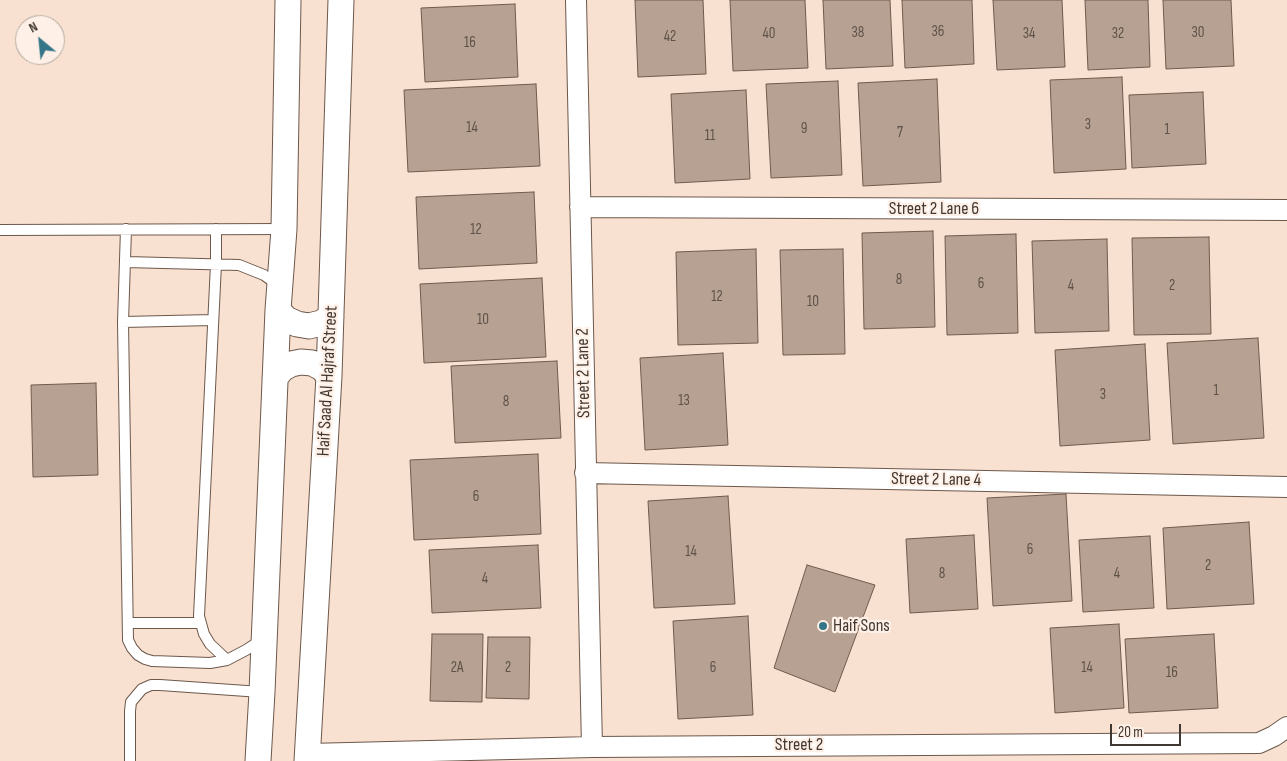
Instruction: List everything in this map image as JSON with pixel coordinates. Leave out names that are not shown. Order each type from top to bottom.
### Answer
[{"type":"street","points":[[258,761],[279,286],[284,229],[288,0]]},
{"type":"street","name":"Haif Saad Al Hajraf Street","points":[[307,757],[329,376],[341,0]]},
{"type":"street","name":"Street 2 Lane 2","points":[[576,0],[592,747]]},
{"type":"street","name":"Street 2 Lane 6","points":[[580,207],[1287,210]]},
{"type":"street","points":[[278,310],[286,319],[297,324],[309,326],[321,324],[331,317]]},
{"type":"street","points":[[275,378],[282,369],[291,364],[301,362],[312,363],[322,368],[329,376]]},
{"type":"street","name":"Street 2 Lane 4","points":[[585,473],[1287,487]]},
{"type":"street","name":"Street 2","points":[[307,757],[592,747],[1259,743],[1287,727]]},
{"type":"lane","points":[[126,229],[123,322],[128,640],[138,655],[152,661],[210,663],[227,660],[264,638]]},
{"type":"lane","points":[[216,229],[216,264],[199,616],[204,634],[210,644],[227,660]]},
{"type":"lane","points":[[0,230],[284,229]]},
{"type":"lane","points":[[126,262],[239,265],[264,275],[279,286]]},
{"type":"lane","points":[[123,322],[212,320]]},
{"type":"lane","points":[[128,623],[200,623]]},
{"type":"lane","points":[[130,761],[131,702],[142,689],[151,685],[160,685],[262,692]]},
{"type":"building","points":[[635,0],[703,0],[706,74],[638,77]]},
{"type":"building","points":[[730,0],[805,0],[808,68],[733,71]]},
{"type":"building","points":[[823,0],[890,0],[893,66],[826,69]]},
{"type":"building","points":[[902,0],[972,0],[974,64],[905,68]]},
{"type":"building","points":[[993,0],[1062,0],[1065,67],[997,70]]},
{"type":"building","points":[[1085,0],[1148,0],[1150,67],[1088,70]]},
{"type":"building","points":[[1163,0],[1231,0],[1234,66],[1166,69]]},
{"type":"building","points":[[515,4],[518,77],[425,82],[421,8]]},
{"type":"building","points":[[1122,77],[1126,169],[1054,173],[1050,80]]},
{"type":"building","points":[[937,79],[941,182],[863,186],[858,83]]},
{"type":"building","points":[[838,81],[842,175],[771,178],[766,84]]},
{"type":"building","points":[[536,84],[540,166],[408,172],[404,90]]},
{"type":"building","points":[[746,90],[750,179],[675,183],[671,94]]},
{"type":"building","points":[[1203,92],[1206,164],[1132,168],[1129,95]]},
{"type":"building","points":[[534,192],[537,263],[419,269],[416,197]]},
{"type":"building","points":[[933,231],[935,327],[864,329],[862,233]]},
{"type":"building","points":[[1016,234],[1018,333],[947,335],[945,236]]},
{"type":"building","points":[[1209,237],[1211,334],[1134,335],[1132,238]]},
{"type":"building","points":[[1107,239],[1109,331],[1035,333],[1032,241]]},
{"type":"building","points":[[756,249],[758,343],[678,345],[676,252]]},
{"type":"building","points":[[843,249],[845,354],[783,355],[780,250]]},
{"type":"building","points":[[542,278],[546,357],[424,363],[420,284]]},
{"type":"building","points":[[1258,338],[1264,438],[1173,444],[1167,343]]},
{"type":"building","points":[[1145,344],[1150,440],[1060,446],[1055,350]]},
{"type":"building","points":[[723,353],[728,445],[645,450],[640,358]]},
{"type":"building","points":[[557,361],[561,438],[455,443],[451,366]]},
{"type":"building","points":[[96,383],[98,475],[33,477],[31,385]]},
{"type":"building","points":[[538,454],[541,534],[414,540],[410,460]]},
{"type":"building","points":[[1066,494],[1072,601],[993,606],[987,498]]},
{"type":"building","points":[[728,496],[735,604],[654,608],[648,501]]},
{"type":"building","points":[[1249,522],[1254,604],[1167,609],[1163,528]]},
{"type":"building","points":[[974,535],[978,609],[910,613],[906,539]]},
{"type":"building","points":[[1150,536],[1154,608],[1083,612],[1079,540]]},
{"type":"building","points":[[538,545],[541,608],[432,613],[429,550]]},
{"type":"building","name":"Haif Sons","points":[[807,565],[875,585],[835,692],[774,668]]},
{"type":"building","points":[[748,616],[753,715],[678,719],[673,621]]},
{"type":"building","points":[[1119,624],[1124,708],[1055,713],[1050,628]]},
{"type":"building","points":[[432,634],[483,634],[482,702],[430,701]]},
{"type":"building","points":[[1214,634],[1218,708],[1129,713],[1125,639]]},
{"type":"building","points":[[488,637],[530,637],[529,699],[486,698]]},
{"type":"place","name":"Haif Sons","points":[[823,626]]}]
